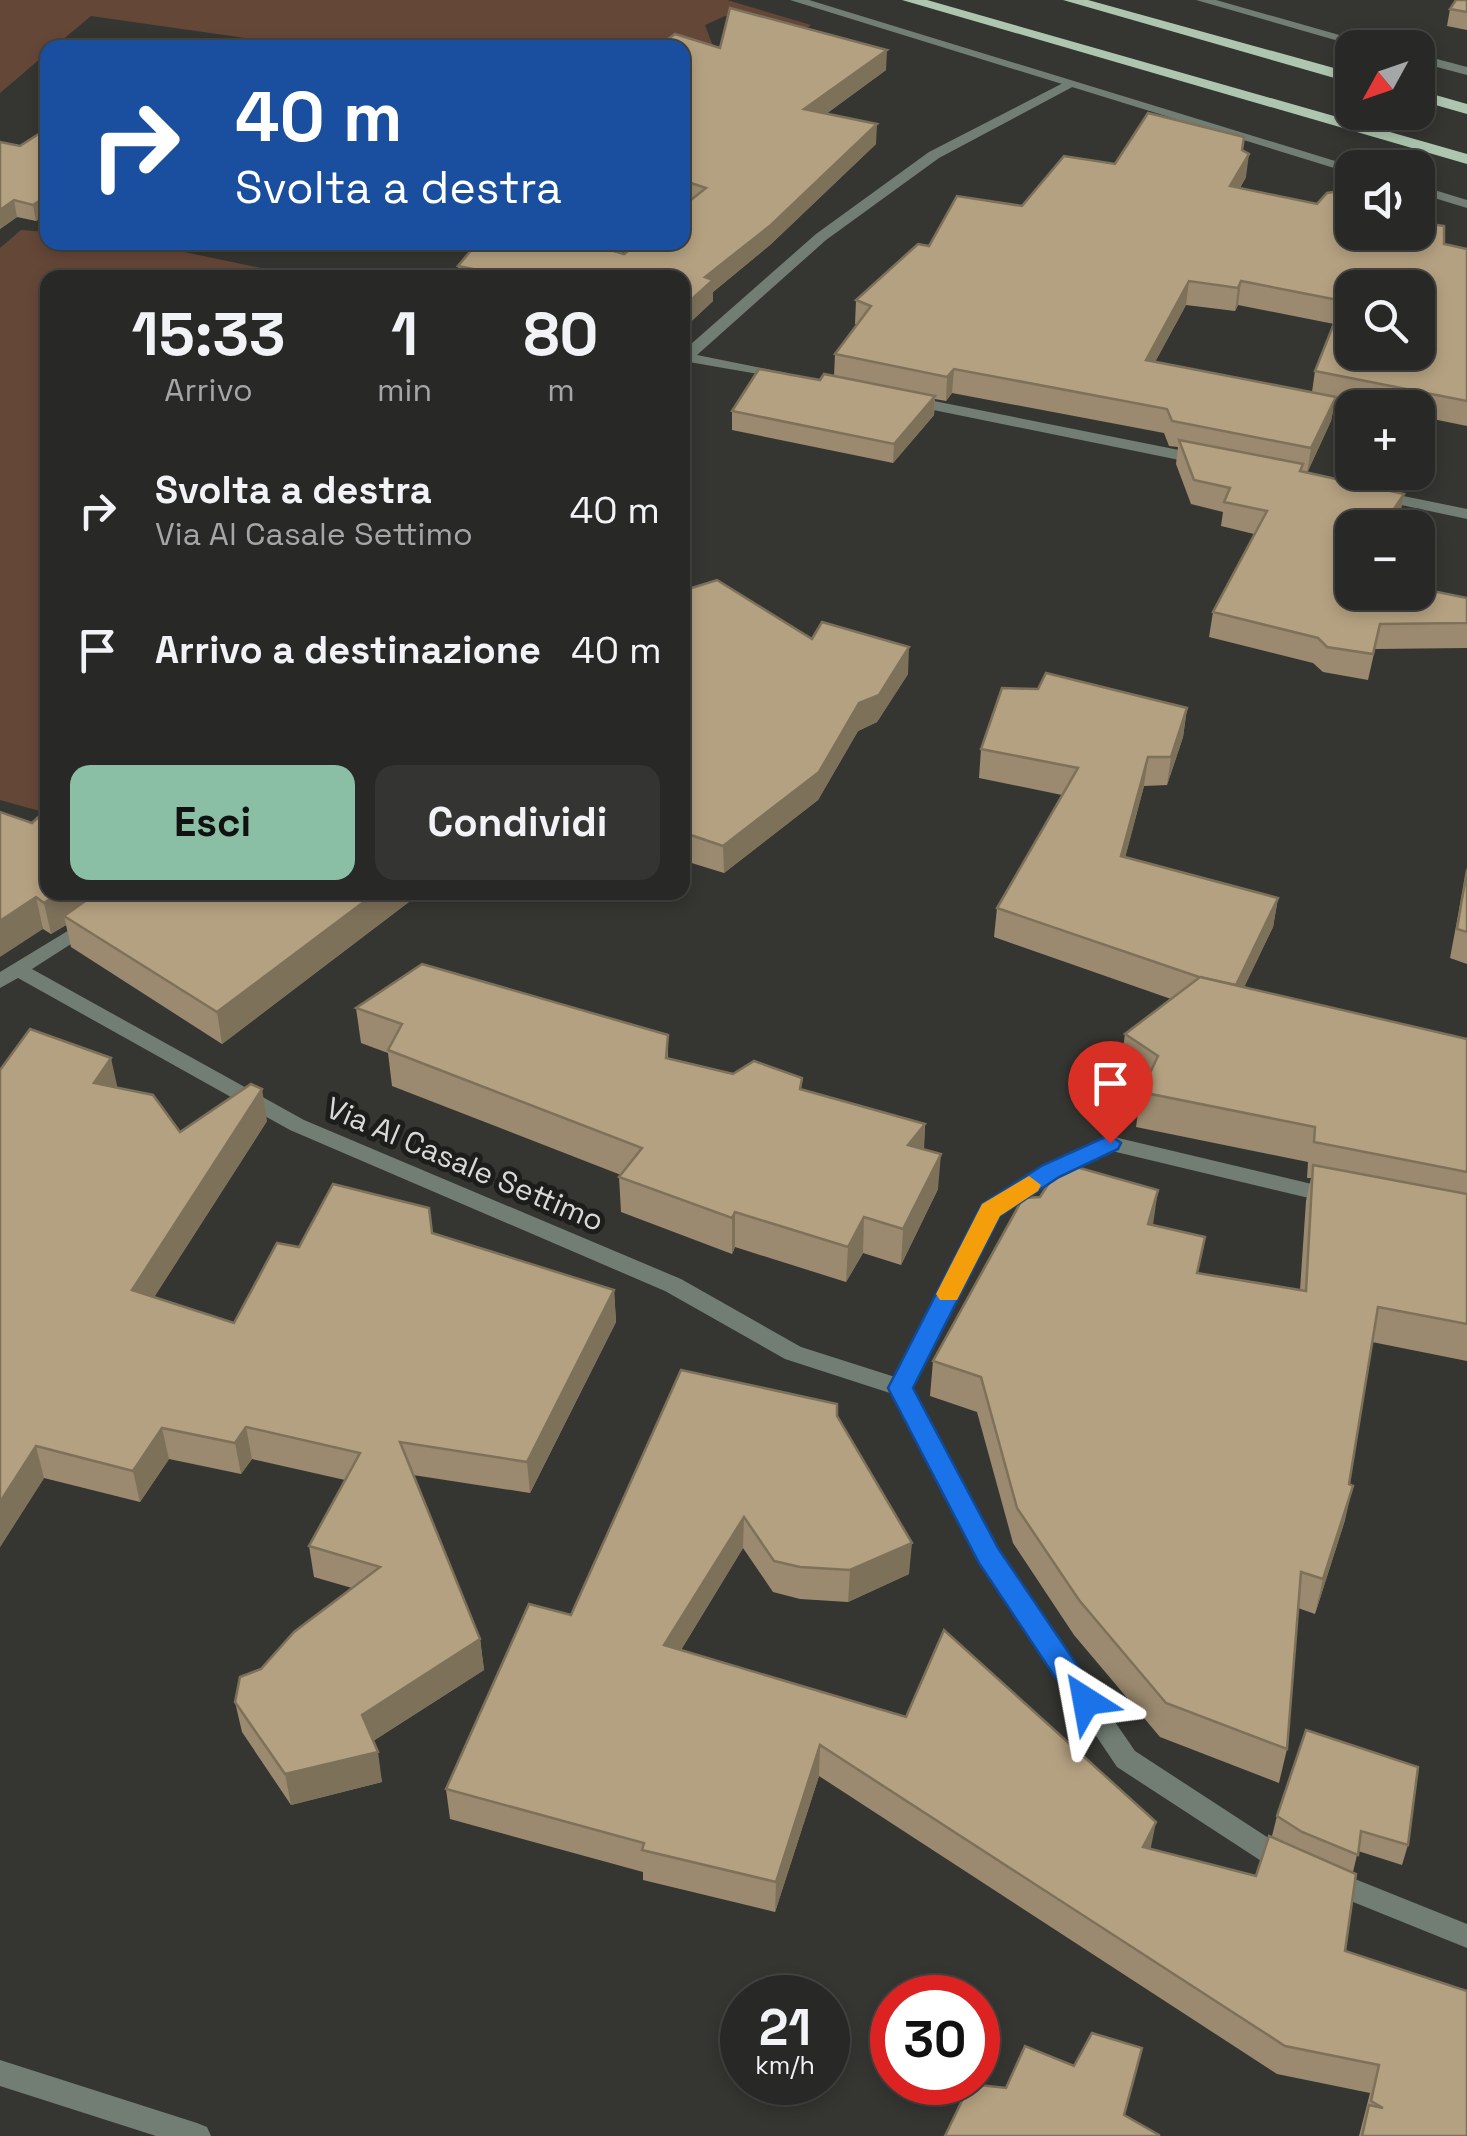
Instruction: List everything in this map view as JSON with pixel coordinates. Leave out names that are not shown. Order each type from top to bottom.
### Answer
[{"type":"main road","points":[[910,0],[1467,159]]},
{"type":"main road","points":[[1071,0],[1335,73]]},
{"type":"main road","points":[[1435,101],[1467,109]]},
{"type":"street","points":[[796,0],[1335,164]]},
{"type":"street","points":[[1202,0],[1228,3],[1335,35]]},
{"type":"street","points":[[1435,63],[1467,71]]},
{"type":"street","points":[[690,354],[820,237],[934,155],[1072,84]]},
{"type":"street","points":[[1435,194],[1467,204]]},
{"type":"street","points":[[690,360],[802,380]]},
{"type":"street","points":[[899,400],[1228,466]]},
{"type":"street","points":[[1362,493],[1467,514]]},
{"type":"street","points":[[9,976],[98,918]]},
{"type":"street","name":"Via Al Casale Settimo","points":[[9,976],[297,1125],[673,1285],[793,1354],[901,1388]]},
{"type":"street","points":[[1366,1203],[1110,1143],[1051,1171],[990,1210],[901,1388],[988,1556],[1126,1759],[1286,1864],[1467,1936]]},
{"type":"street","points":[[0,2073],[197,2136]]},
{"type":"shaded area","points":[[0,0],[727,0],[811,25],[798,35],[725,16],[705,25],[713,46],[690,47],[690,40],[260,40],[91,16],[62,40],[40,40],[40,59],[0,93]]},
{"type":"shaded area","points":[[21,230],[40,231],[40,250],[175,250],[270,270],[40,270],[40,811],[0,800],[0,248]]},
{"type":"building","points":[[1456,0],[1467,0],[1467,12],[1450,9]]},
{"type":"building","points":[[730,8],[887,50],[804,109],[877,124],[771,225],[705,277],[713,280],[690,301],[690,270],[478,270],[458,266],[471,250],[611,250],[624,254],[629,250],[690,250],[690,201],[706,188],[690,183],[690,40],[667,40],[675,34],[720,48]]},
{"type":"building","points":[[1148,113],[1244,137],[1242,150],[1249,154],[1230,186],[1317,204],[1327,193],[1335,192],[1335,250],[1435,250],[1435,225],[1444,226],[1444,244],[1467,249],[1467,401],[1435,395],[1435,390],[1411,390],[1315,371],[1335,321],[1335,370],[1435,370],[1435,270],[1335,270],[1335,299],[1241,281],[1238,288],[1189,281],[1146,360],[1335,397],[1311,448],[1172,421],[1167,409],[954,369],[947,377],[835,354],[871,306],[856,300],[918,244],[929,246],[957,196],[1022,206],[1064,156],[1115,164]]},
{"type":"building","points":[[40,133],[40,200],[33,205],[14,200],[0,210],[0,142],[20,146]]},
{"type":"building","points":[[759,369],[820,380],[824,374],[935,396],[894,444],[732,411]]},
{"type":"building","points":[[1179,440],[1303,464],[1300,471],[1335,479],[1335,490],[1404,494],[1393,510],[1335,510],[1335,610],[1435,610],[1435,591],[1467,598],[1467,623],[1380,624],[1373,654],[1327,647],[1318,638],[1213,612],[1267,511],[1224,502],[1230,488],[1194,480]]},
{"type":"building","points":[[717,580],[812,639],[822,622],[909,647],[879,695],[859,703],[819,772],[723,846],[690,835],[690,588]]},
{"type":"building","points":[[1046,673],[1187,708],[1171,757],[1148,757],[1121,856],[1278,898],[1236,985],[1199,977],[997,908],[1078,768],[981,749],[1002,688],[1038,689]]},
{"type":"building","points":[[0,812],[32,823],[40,816],[40,900],[36,897],[0,921]]},
{"type":"building","points":[[1467,870],[1467,932],[1457,929]]},
{"type":"building","points":[[87,900],[366,900],[217,1012],[64,916]]},
{"type":"building","points":[[422,964],[668,1035],[666,1058],[733,1074],[754,1061],[802,1078],[800,1089],[925,1124],[908,1145],[941,1154],[903,1229],[864,1217],[848,1247],[735,1212],[732,1218],[619,1177],[642,1148],[388,1050],[402,1024],[356,1008]]},
{"type":"building","points":[[1200,977],[1467,1039],[1467,1172],[1314,1142],[1315,1127],[1141,1092],[1158,1056],[1125,1034]]},
{"type":"building","points":[[30,1029],[111,1058],[94,1083],[153,1095],[180,1132],[251,1084],[262,1089],[132,1290],[234,1323],[277,1243],[299,1247],[333,1184],[429,1208],[432,1233],[614,1290],[527,1462],[400,1442],[480,1639],[362,1715],[378,1752],[285,1774],[235,1702],[240,1677],[261,1669],[294,1632],[380,1567],[309,1546],[360,1453],[246,1427],[235,1443],[162,1428],[133,1471],[36,1446],[0,1502],[0,1070]]},
{"type":"building","points":[[1062,1163],[1158,1190],[1148,1224],[1205,1237],[1197,1273],[1306,1291],[1313,1165],[1467,1194],[1467,1324],[1378,1307],[1349,1484],[1353,1486],[1323,1579],[1301,1572],[1287,1749],[1166,1703],[1079,1600],[1017,1508],[981,1377],[933,1361],[1023,1198],[1040,1197]]},
{"type":"building","points":[[681,1370],[837,1404],[837,1416],[912,1543],[850,1570],[800,1567],[774,1561],[744,1517],[664,1645],[906,1717],[944,1630],[1156,1822],[1143,1847],[1256,1876],[1269,1836],[1356,1874],[1345,1951],[1467,1991],[1467,2136],[1362,2136],[1369,2105],[1383,2108],[1371,2101],[1379,2065],[1285,2046],[820,1745],[776,1882],[642,1850],[644,1843],[446,1789],[529,1604],[571,1615]]},
{"type":"building","points":[[1306,1730],[1418,1767],[1408,1845],[1361,1831],[1358,1855],[1302,1832],[1277,1816]]},
{"type":"building","points":[[1092,2033],[1142,2048],[1124,2115],[1159,2136],[945,2136],[960,2105],[1000,2105],[1000,2087],[1006,2088],[1025,2046],[1074,2066]]},
{"type":"slow traffic","points":[[948,1294],[990,1210],[1029,1185]]},
{"type":"route","points":[[1086,1701],[988,1556],[930,1451],[901,1388],[990,1210],[1051,1171],[1110,1143]]}]
